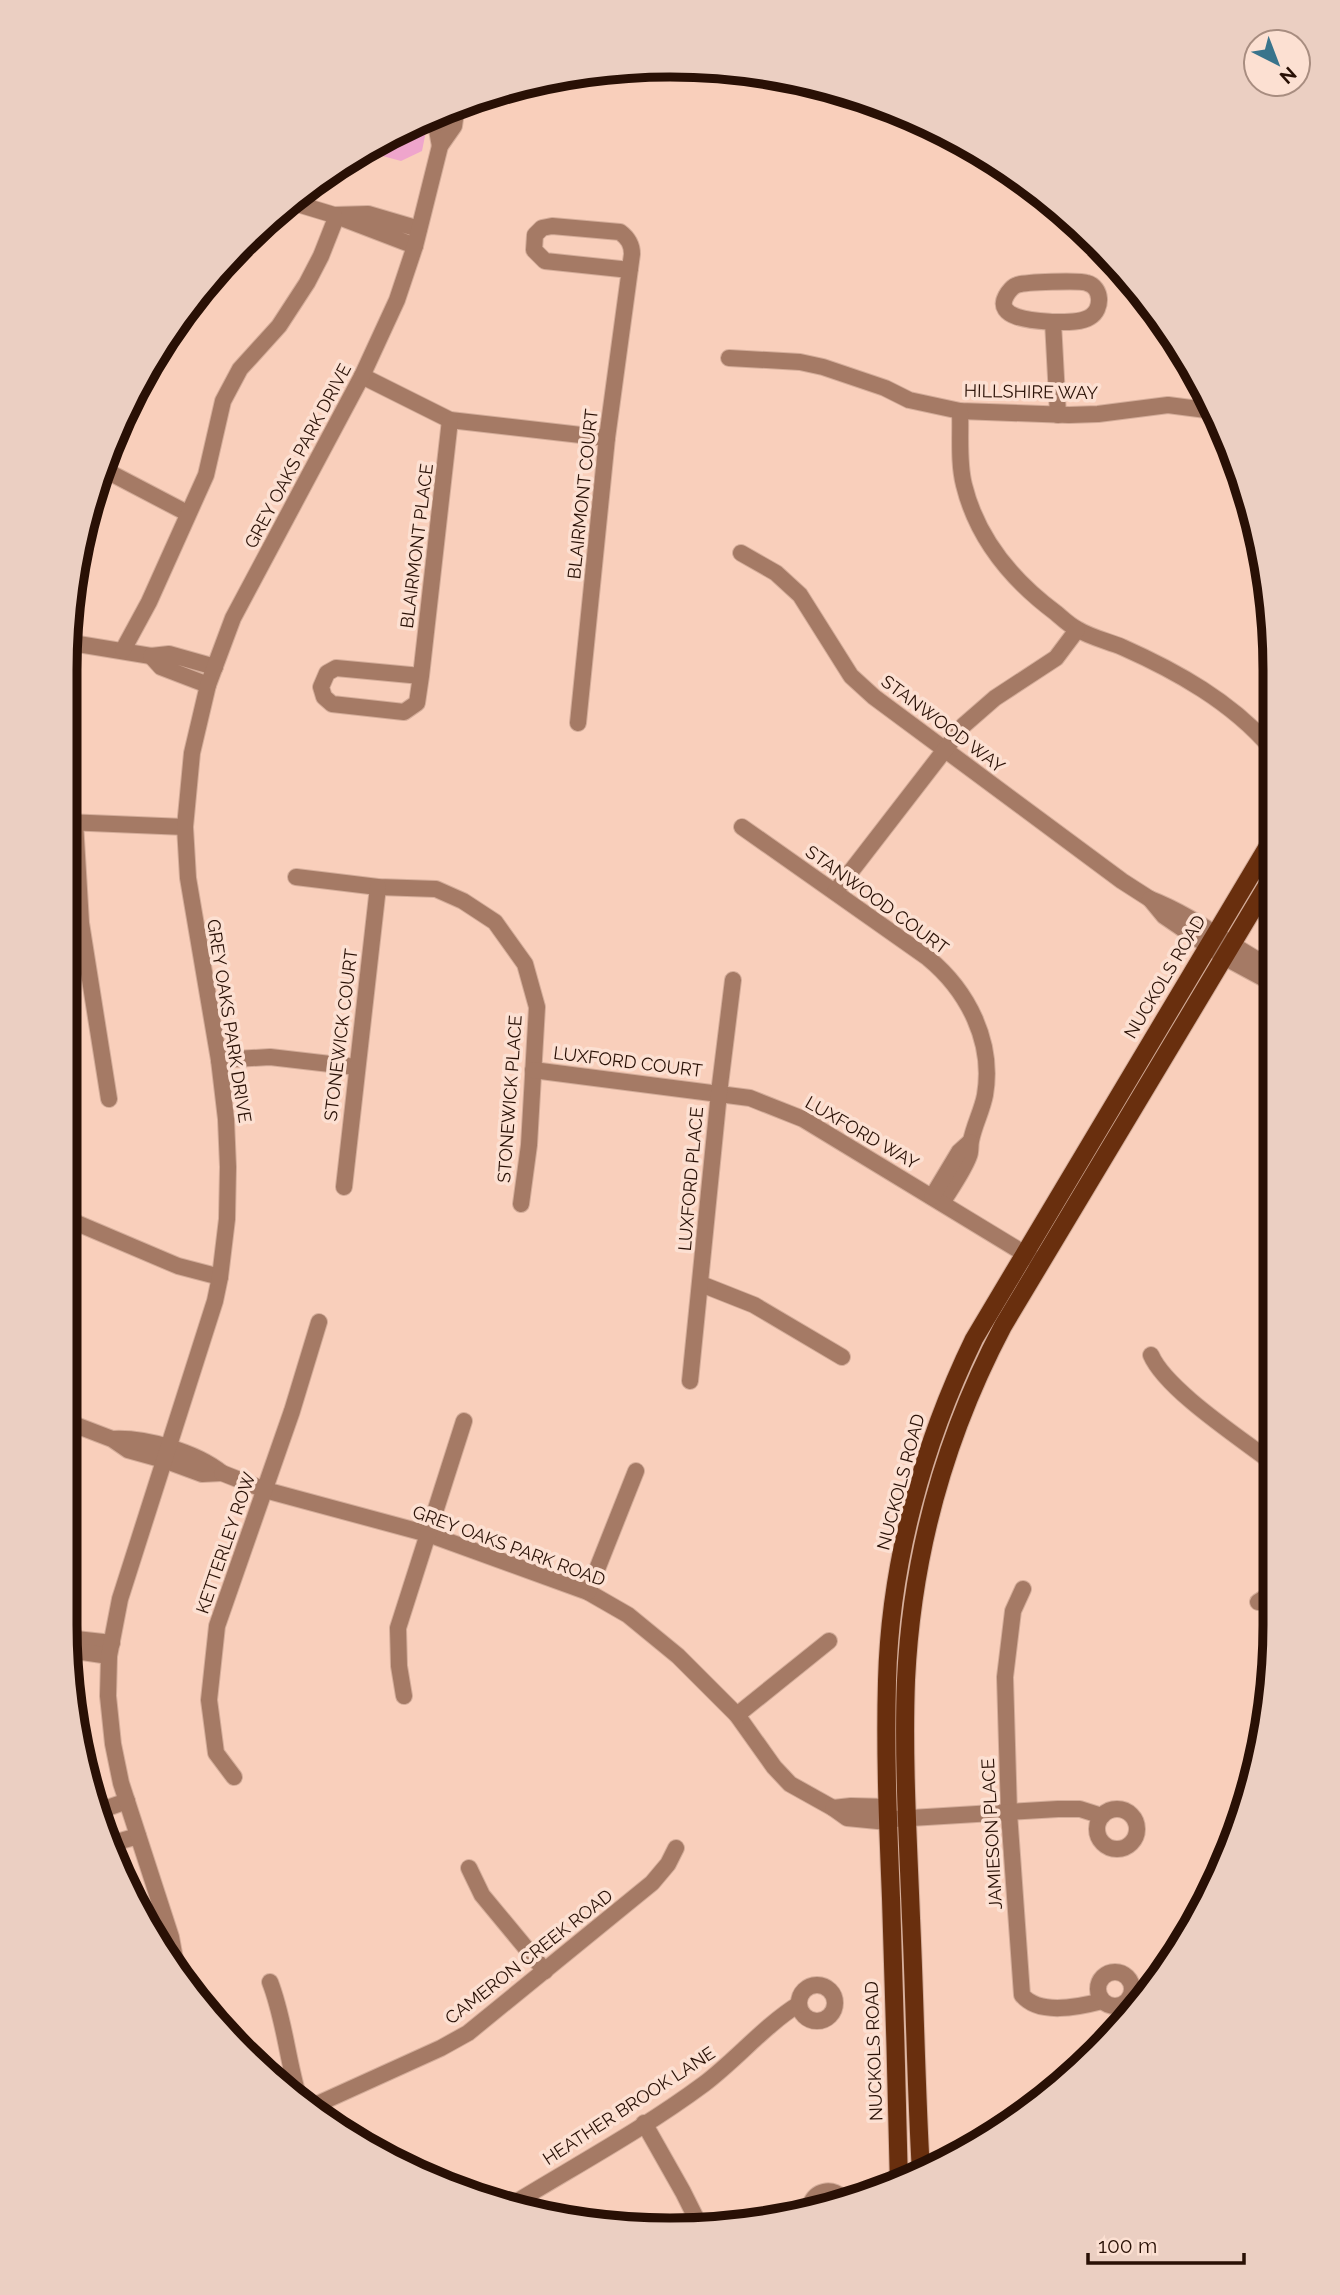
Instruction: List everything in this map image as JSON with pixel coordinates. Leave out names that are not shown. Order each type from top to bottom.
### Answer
[{"type":"main road","name":"NUCKOLS ROAD","points":[[899,2172],[888,1816],[887,1679],[899,1573],[912,1507],[939,1417],[960,1367],[984,1321],[1263,854]]},
{"type":"main road","name":"NUCKOLS ROAD","points":[[921,2162],[908,1819],[906,1681],[911,1626],[925,1537],[946,1455],[987,1356],[1263,892]]},
{"type":"street","name":"GREY OAKS PARK DRIVE","points":[[173,1948],[127,1801],[113,1744],[108,1696],[111,1649],[120,1599],[215,1301],[227,1219],[229,1167],[226,1119],[219,1060],[188,878],[185,827],[192,753],[208,685],[233,618],[362,376],[397,300],[415,246],[440,146],[454,126],[455,117]]},
{"type":"street","name":"GREY OAKS PARK DRIVE","points":[[438,124],[440,146]]},
{"type":"street","points":[[302,205],[415,246]]},
{"type":"street","points":[[334,215],[368,214],[419,229]]},
{"type":"street","points":[[123,650],[149,602],[206,475],[223,401],[240,369],[279,327],[307,283],[321,256],[334,223],[334,215]]},
{"type":"street","name":"BLAIRMONT COURT","points":[[578,723],[607,438],[630,270],[631,244],[620,232],[552,226],[542,228],[535,235],[534,250],[545,261],[630,270]]},
{"type":"street","points":[[1034,283],[1089,283],[1097,291],[1100,301],[1097,310],[1089,317],[1053,322],[1012,316],[1006,310],[1006,295],[1018,284],[1034,283]]},
{"type":"street","points":[[1053,322],[1058,415]]},
{"type":"street","name":"HILLSHIRE WAY","points":[[729,358],[800,362],[823,367],[885,388],[909,400],[960,411],[1098,414],[1168,405],[1203,410]]},
{"type":"street","points":[[362,376],[450,420],[607,438]]},
{"type":"street","points":[[960,411],[963,483],[982,532],[1019,581],[1038,600],[1077,630],[1129,650],[1178,675],[1234,712],[1263,739]]},
{"type":"street","name":"BLAIRMONT PLACE","points":[[421,676],[336,668],[327,673],[321,687],[324,697],[332,704],[404,712],[417,703],[421,676],[450,420]]},
{"type":"street","points":[[110,473],[187,513]]},
{"type":"street","name":"STANWOOD WAY","points":[[741,553],[776,573],[800,595],[842,662],[862,687],[1122,881],[1150,899],[1170,906],[1228,951]]},
{"type":"street","points":[[835,892],[944,749],[976,712],[1056,657],[1077,630]]},
{"type":"street","points":[[78,644],[151,656],[169,654],[215,667]]},
{"type":"street","points":[[151,656],[161,667],[208,685]]},
{"type":"street","points":[[77,822],[185,827]]},
{"type":"street","name":"STANWOOD COURT","points":[[742,827],[938,966],[952,980],[969,1005],[981,1035],[986,1074],[981,1112],[970,1142],[959,1152],[937,1200]]},
{"type":"street","name":"STONEWICK PLACE","points":[[296,877],[378,887],[436,889],[463,901],[495,922],[525,964],[537,1007],[529,1145],[521,1204]]},
{"type":"street","name":"STONEWICK COURT","points":[[344,1187],[378,887]]},
{"type":"street","points":[[77,889],[80,923],[109,1099]]},
{"type":"street","points":[[1228,951],[1263,965]]},
{"type":"street","points":[[1228,951],[1263,976]]},
{"type":"street","name":"LUXFORD PLACE","points":[[690,1381],[733,980]]},
{"type":"street","points":[[219,1060],[270,1057],[356,1067]]},
{"type":"street","name":"LUXFORD COURT","points":[[533,1070],[719,1093]]},
{"type":"street","name":"LUXFORD WAY","points":[[719,1093],[750,1098],[803,1119],[937,1200],[965,1209],[1041,1262]]},
{"type":"street","points":[[77,1223],[178,1266],[220,1277]]},
{"type":"street","points":[[701,1284],[754,1305],[842,1357]]},
{"type":"street","name":"KETTERLEY ROW","points":[[234,1777],[216,1753],[209,1700],[217,1626],[265,1490],[319,1322]]},
{"type":"street","points":[[1151,1355],[1156,1366],[1175,1385],[1263,1455]]},
{"type":"street","points":[[404,1696],[399,1666],[398,1628],[464,1421]]},
{"type":"street","name":"GREY OAKS PARK ROAD","points":[[77,1425],[112,1440],[129,1438],[166,1454],[211,1464],[222,1473],[265,1490],[428,1534],[588,1591],[628,1615],[678,1656],[737,1716],[774,1767],[790,1784],[833,1808],[908,1819],[1080,1809],[1102,1816]]},
{"type":"street","points":[[588,1591],[636,1471]]},
{"type":"street","name":"JAMIESON PLACE","points":[[1023,1590],[1013,1611],[1005,1677],[1009,1814],[1022,1995],[1028,2002],[1041,2007],[1084,2006],[1102,2001]]},
{"type":"street","points":[[1258,1602],[1263,1599]]},
{"type":"street","points":[[77,1641],[111,1649]]},
{"type":"street","points":[[737,1716],[829,1641]]},
{"type":"street","points":[[78,1650],[111,1649]]},
{"type":"street","points":[[106,1809],[127,1801]]},
{"type":"street","points":[[118,1842],[138,1836]]},
{"type":"street","name":"CAMERON CREEK ROAD","points":[[320,2103],[441,2049],[468,2033],[652,1883],[668,1864],[676,1848]]},
{"type":"street","points":[[469,1868],[482,1895],[545,1971]]},
{"type":"street","points":[[270,1982],[278,2003],[295,2084]]},
{"type":"street","name":"HEATHER BROOK LANE","points":[[521,2199],[703,2084],[737,2058],[782,2015],[799,2004]]},
{"type":"street","points":[[644,2123],[695,2217]]},
{"type":"street","points":[[813,2200],[822,2192],[837,2194]]},
{"type":"shaded area","points":[[426,130],[422,151],[401,161],[377,154]]}]
